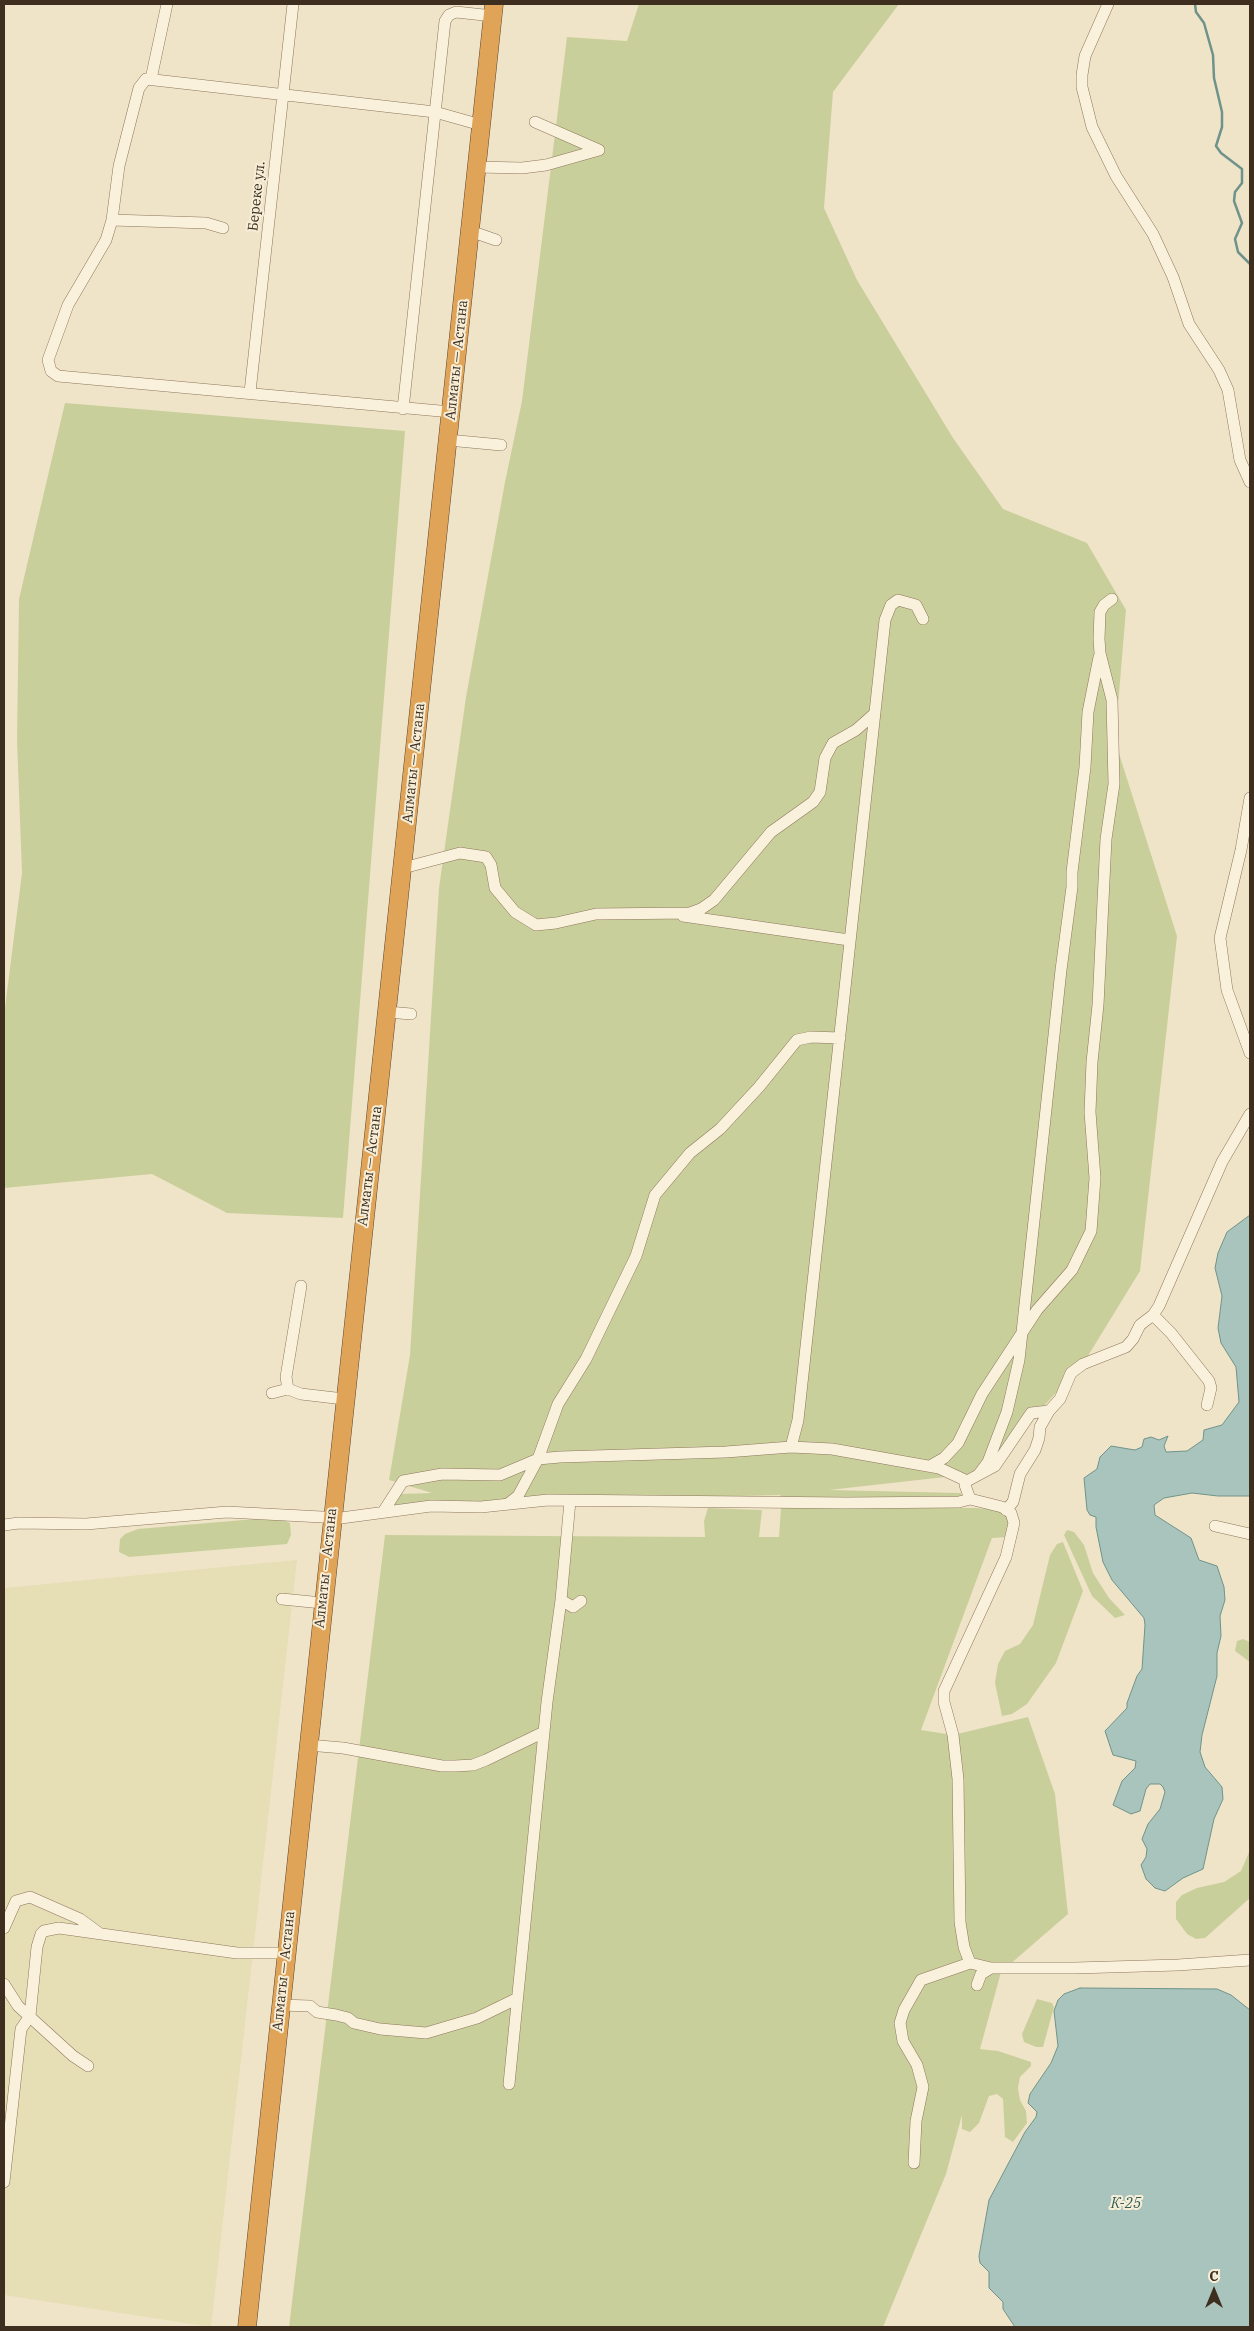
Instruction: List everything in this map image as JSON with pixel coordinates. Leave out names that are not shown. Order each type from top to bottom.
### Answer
[{"type":"highway","name":"Алматы — Астана","points":[[247,2327],[331,1518],[388,1012],[493,10]]},
{"type":"street","points":[[151,79],[167,4]]},
{"type":"street","name":"Береке ул.","points":[[250,392],[293,4]]},
{"type":"street","points":[[1108,4],[1085,56],[1082,75],[1082,87],[1092,128],[1116,176],[1154,234],[1173,277],[1189,324],[1219,370],[1228,390],[1240,460],[1250,482]]},
{"type":"street","points":[[403,409],[435,112],[442,65],[445,21],[449,15],[456,12],[493,10]]},
{"type":"street","points":[[451,412],[403,409],[250,392],[58,376],[51,371],[48,360],[68,305],[106,240],[112,220],[119,166],[140,88],[146,79],[175,84],[283,94],[435,112],[481,125]]},
{"type":"street","points":[[476,167],[499,169],[538,166],[598,150],[535,122]]},
{"type":"street","points":[[112,220],[206,223],[223,228]]},
{"type":"street","points":[[470,231],[496,240]]},
{"type":"street","points":[[448,440],[500,444]]},
{"type":"street","points":[[978,1474],[988,1462],[1007,1412],[1019,1360],[1085,767],[1088,712],[1100,653],[1100,612],[1104,605],[1112,599]]},
{"type":"street","points":[[791,1447],[798,1420],[885,620],[889,608],[898,600],[908,601],[916,605],[923,619]]},
{"type":"street","points":[[930,1466],[944,1458],[958,1442],[982,1394],[1022,1331],[1066,1277],[1091,1231],[1094,1206],[1095,1159],[1090,1112],[1092,1062],[1098,1005],[1106,839],[1114,775],[1112,700],[1100,653]]},
{"type":"street","points":[[677,914],[701,909],[714,900],[771,832],[813,802],[820,792],[826,758],[833,743],[856,730],[874,714]]},
{"type":"street","points":[[1250,798],[1241,850],[1220,938],[1227,990],[1250,1053]]},
{"type":"street","points":[[403,868],[460,853],[486,857],[490,860],[493,881],[498,892],[515,912],[536,925],[556,923],[596,914],[677,914],[760,929],[849,940]]},
{"type":"street","points":[[388,1012],[411,1014]]},
{"type":"street","points":[[509,1504],[518,1496],[538,1459],[558,1404],[586,1359],[636,1256],[655,1195],[690,1153],[720,1129],[759,1087],[796,1040],[840,1038]]},
{"type":"street","points":[[1006,1510],[1013,1502],[1020,1474],[1040,1438],[1040,1428],[1048,1411],[1060,1399],[1070,1373],[1083,1364],[1126,1347],[1133,1339],[1140,1325],[1153,1315],[1174,1276],[1194,1221],[1222,1162],[1250,1114]]},
{"type":"street","points":[[288,1389],[286,1377],[301,1286]]},
{"type":"street","points":[[1153,1315],[1171,1333],[1209,1381],[1211,1388],[1207,1405]]},
{"type":"street","points":[[272,1393],[288,1389],[302,1394],[344,1399]]},
{"type":"street","points":[[970,1498],[965,1485],[967,1481],[995,1466],[1031,1413],[1048,1411]]},
{"type":"street","points":[[383,1512],[403,1481],[442,1474],[500,1476],[538,1459],[791,1447],[832,1449],[930,1466],[967,1481]]},
{"type":"street","points":[[4,1525],[19,1523],[86,1524],[227,1512],[331,1518],[431,1506],[481,1507],[570,1501],[847,1504],[959,1502],[970,1498],[1006,1510],[1010,1513],[1014,1523],[1006,1557],[944,1691],[944,1702],[953,1735],[958,1778],[960,1922],[964,1947],[970,1963]]},
{"type":"street","points":[[508,2084],[544,1732],[561,1600],[570,1501]]},
{"type":"street","points":[[1215,1526],[1250,1534]]},
{"type":"street","points":[[282,1599],[322,1604]]},
{"type":"street","points":[[561,1600],[573,1607],[581,1601]]},
{"type":"street","points":[[308,1744],[352,1749],[442,1766],[473,1765],[520,1745],[544,1732]]},
{"type":"street","points":[[4,1924],[16,1901],[30,1898],[80,1919],[99,1933]]},
{"type":"street","points":[[4,2182],[21,2029],[30,2016],[32,1982],[40,1934],[54,1928],[237,1954],[286,1953]]},
{"type":"street","points":[[914,2163],[916,2121],[923,2087],[917,2066],[903,2041],[900,2023],[904,2010],[921,1980],[970,1963],[991,1968],[1123,1967],[1250,1960]]},
{"type":"street","points":[[977,1985],[981,1974],[991,1968]]},
{"type":"street","points":[[4,1984],[18,2006],[73,2056],[88,2066]]},
{"type":"street","points":[[280,2005],[310,2006],[317,2012],[342,2017],[354,2023],[380,2029],[426,2033],[477,2018],[516,1999]]},
{"type":"shaded area","points":[[297,1560],[211,2327],[4,2295],[4,1588]]},
{"type":"green space","points":[[639,4],[899,4],[833,92],[824,208],[857,280],[953,438],[1003,509],[1087,543],[1126,610],[1115,741],[1177,936],[1140,1271],[1083,1364],[981,1473],[829,1490],[960,1493],[964,1496],[964,1500],[782,1499],[780,1495],[570,1501],[388,1513],[399,1494],[432,1493],[389,1480],[410,1355],[439,888],[466,697],[505,482],[522,401],[567,37],[627,41]]},
{"type":"green space","points":[[65,403],[405,431],[343,1218],[227,1213],[152,1174],[4,1188],[4,1016],[22,873],[17,740],[19,599]]},
{"type":"green space","points":[[708,1508],[762,1510],[759,1537],[779,1537],[781,1508],[976,1508],[999,1510],[1009,1516],[1009,1537],[992,1538],[921,1730],[953,1735],[1028,1717],[1055,1794],[1068,1914],[1001,1972],[980,2049],[998,2051],[1031,2062],[1031,2066],[1020,2077],[1018,2088],[1020,2100],[1026,2111],[1027,2123],[1013,2142],[1005,2137],[1003,2099],[997,2094],[989,2096],[979,2123],[970,2132],[962,2129],[962,2115],[946,2174],[883,2327],[289,2327],[385,1535],[705,1537],[704,1521]]},
{"type":"green space","points":[[255,1519],[280,1519],[290,1523],[291,1535],[287,1544],[129,1557],[119,1552],[120,1539],[125,1534],[138,1529]]},
{"type":"green space","points":[[1067,1530],[1074,1532],[1084,1545],[1093,1573],[1109,1598],[1125,1615],[1115,1618],[1092,1596],[1064,1535]]},
{"type":"green space","points":[[1063,1542],[1083,1591],[1056,1663],[1027,1704],[1012,1714],[1002,1716],[995,1683],[998,1664],[1005,1651],[1020,1644],[1033,1625],[1050,1555],[1057,1544]]},
{"type":"green space","points":[[1243,1639],[1250,1642],[1250,1662],[1235,1651],[1237,1641]]},
{"type":"green space","points":[[1250,1850],[1250,1898],[1205,1938],[1196,1939],[1187,1934],[1176,1919],[1176,1902],[1182,1895],[1197,1888],[1224,1882],[1241,1871]]},
{"type":"green space","points":[[1037,1999],[1052,2003],[1054,2007],[1043,2047],[1036,2047],[1024,2042],[1022,2034]]},
{"type":"water","points":[[1250,1215],[1250,1496],[1218,1496],[1192,1493],[1164,1498],[1154,1505],[1155,1515],[1191,1538],[1199,1560],[1217,1566],[1224,1587],[1225,1600],[1220,1616],[1221,1636],[1217,1653],[1217,1676],[1202,1735],[1200,1752],[1205,1767],[1222,1787],[1223,1799],[1214,1819],[1203,1869],[1183,1878],[1165,1891],[1155,1888],[1146,1879],[1141,1865],[1146,1857],[1147,1849],[1142,1839],[1148,1824],[1160,1809],[1165,1792],[1163,1787],[1160,1784],[1150,1784],[1146,1789],[1140,1811],[1131,1814],[1113,1805],[1122,1781],[1135,1768],[1136,1761],[1113,1755],[1105,1731],[1127,1708],[1137,1676],[1142,1669],[1145,1625],[1144,1618],[1112,1580],[1103,1562],[1096,1527],[1096,1517],[1090,1515],[1087,1510],[1084,1478],[1097,1469],[1100,1457],[1111,1446],[1135,1450],[1142,1447],[1144,1439],[1151,1437],[1159,1440],[1168,1436],[1164,1446],[1166,1452],[1187,1451],[1203,1440],[1204,1430],[1222,1425],[1239,1402],[1236,1367],[1221,1343],[1218,1328],[1222,1296],[1215,1268],[1218,1253],[1227,1232]]},
{"type":"water","name":"К-25","points":[[1080,1988],[1217,1989],[1231,1995],[1250,2010],[1250,2327],[1015,2327],[1003,2309],[1003,2302],[989,2288],[989,2272],[980,2263],[979,2256],[989,2200],[1025,2132],[1036,2117],[1037,2112],[1028,2103],[1030,2094],[1051,2063],[1058,2046],[1054,2011],[1058,2000],[1064,1994]]},
{"type":"waterway","points":[[1195,4],[1196,12],[1204,23],[1213,55],[1214,78],[1222,112],[1222,127],[1216,146],[1221,153],[1242,169],[1242,183],[1235,192],[1234,201],[1242,223],[1235,239],[1238,252],[1250,264]]}]
